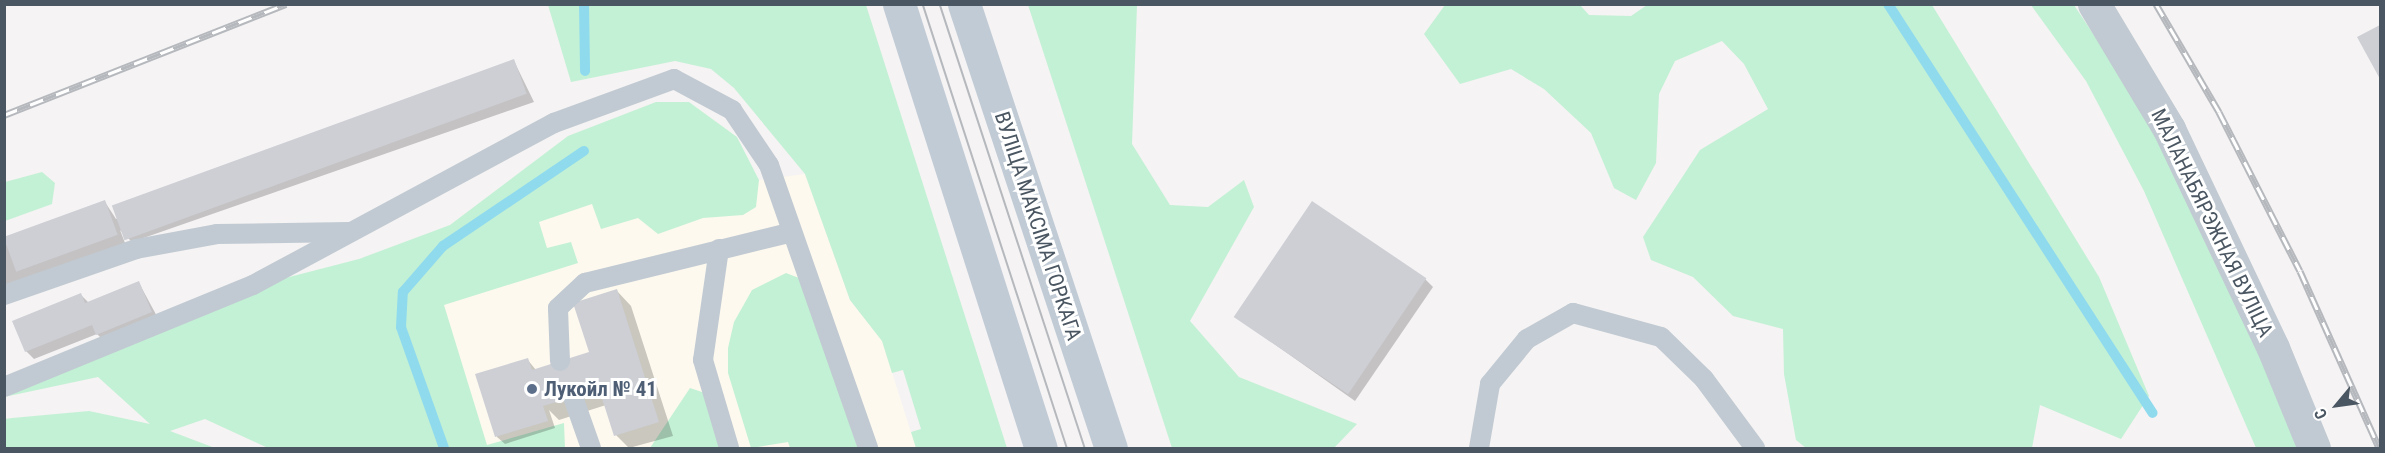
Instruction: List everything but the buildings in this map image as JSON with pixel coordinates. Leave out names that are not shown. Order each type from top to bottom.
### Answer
[{"type":"main road","points":[[899,4],[1041,448]]},
{"type":"main road","name":"ВУЛІЦА МАКСІМА ГОРКАГА","points":[[964,4],[1111,448]]},
{"type":"street","name":"МАЛАНАБЯРЭЖНАЯ ВУЛІЦА","points":[[2094,4],[2169,129],[2273,348],[2314,448]]},
{"type":"lane","points":[[4,387],[253,285],[554,123],[674,79],[732,110],[770,165],[868,448]]},
{"type":"lane","points":[[4,295],[136,249],[194,238],[352,232]]},
{"type":"lane","points":[[560,361],[558,309],[585,283],[792,232]]},
{"type":"lane","points":[[719,249],[703,360],[729,448]]},
{"type":"lane","points":[[1479,448],[1490,384],[1527,339],[1574,313],[1661,337],[1728,408],[1746,445]]},
{"type":"lane","points":[[573,397],[591,448]]},
{"type":"shaded area","points":[[656,102],[689,102],[737,137],[759,180],[805,174],[850,300],[882,341],[916,448],[462,448],[424,272]]},
{"type":"green space","points":[[548,5],[866,5],[1007,448],[916,448],[911,432],[921,429],[903,370],[892,373],[882,341],[850,300],[805,174],[734,88],[711,69],[675,61],[571,82]]},
{"type":"green space","points":[[1028,5],[1137,5],[1132,144],[1170,205],[1208,207],[1244,180],[1254,207],[1190,321],[1239,377],[1357,424],[1334,448],[1172,448]]},
{"type":"green space","points":[[1445,5],[1580,5],[1589,15],[1631,16],[1647,5],[1932,5],[2099,277],[2149,396],[2121,439],[2040,405],[2032,448],[1806,448],[1796,440],[1784,374],[1783,329],[1733,316],[1693,277],[1651,260],[1643,237],[1700,150],[1768,109],[1744,64],[1722,41],[1675,61],[1659,94],[1656,163],[1636,200],[1614,188],[1591,133],[1544,89],[1511,69],[1460,84],[1424,34]]},
{"type":"green space","points":[[2031,5],[2074,5],[2146,113],[2305,448],[2256,448],[2144,191],[2086,81]]},
{"type":"green space","points":[[656,102],[689,102],[737,137],[759,180],[756,207],[743,215],[703,218],[658,234],[638,218],[601,229],[592,204],[539,222],[547,248],[571,242],[578,263],[444,305],[487,445],[564,423],[565,448],[268,448],[205,419],[170,431],[215,448],[5,448],[5,419],[89,411],[150,424],[98,377],[4,397],[270,282],[359,259],[450,225],[568,136]]},
{"type":"green space","points":[[42,172],[55,183],[52,204],[5,221],[5,182]]},
{"type":"green space","points":[[786,273],[799,278],[858,448],[790,448],[788,442],[751,448],[728,373],[728,348],[734,322],[752,290]]},
{"type":"green space","points":[[690,388],[705,393],[722,448],[650,448]]},
{"type":"waterway","points":[[584,4],[585,71]]},
{"type":"waterway","points":[[1888,4],[2153,413]]},
{"type":"waterway","points":[[444,448],[401,327],[403,292],[443,246],[584,151]]},
{"type":"tram line","points":[[923,4],[1067,448]]},
{"type":"tram line","points":[[940,4],[1085,448]]},
{"type":"railway","points":[[4,115],[286,4]]},
{"type":"railway","points":[[2156,4],[2219,112],[2300,271],[2379,448]]},
{"type":"place","name":"Лукойл № 41","points":[[532,389]]}]
